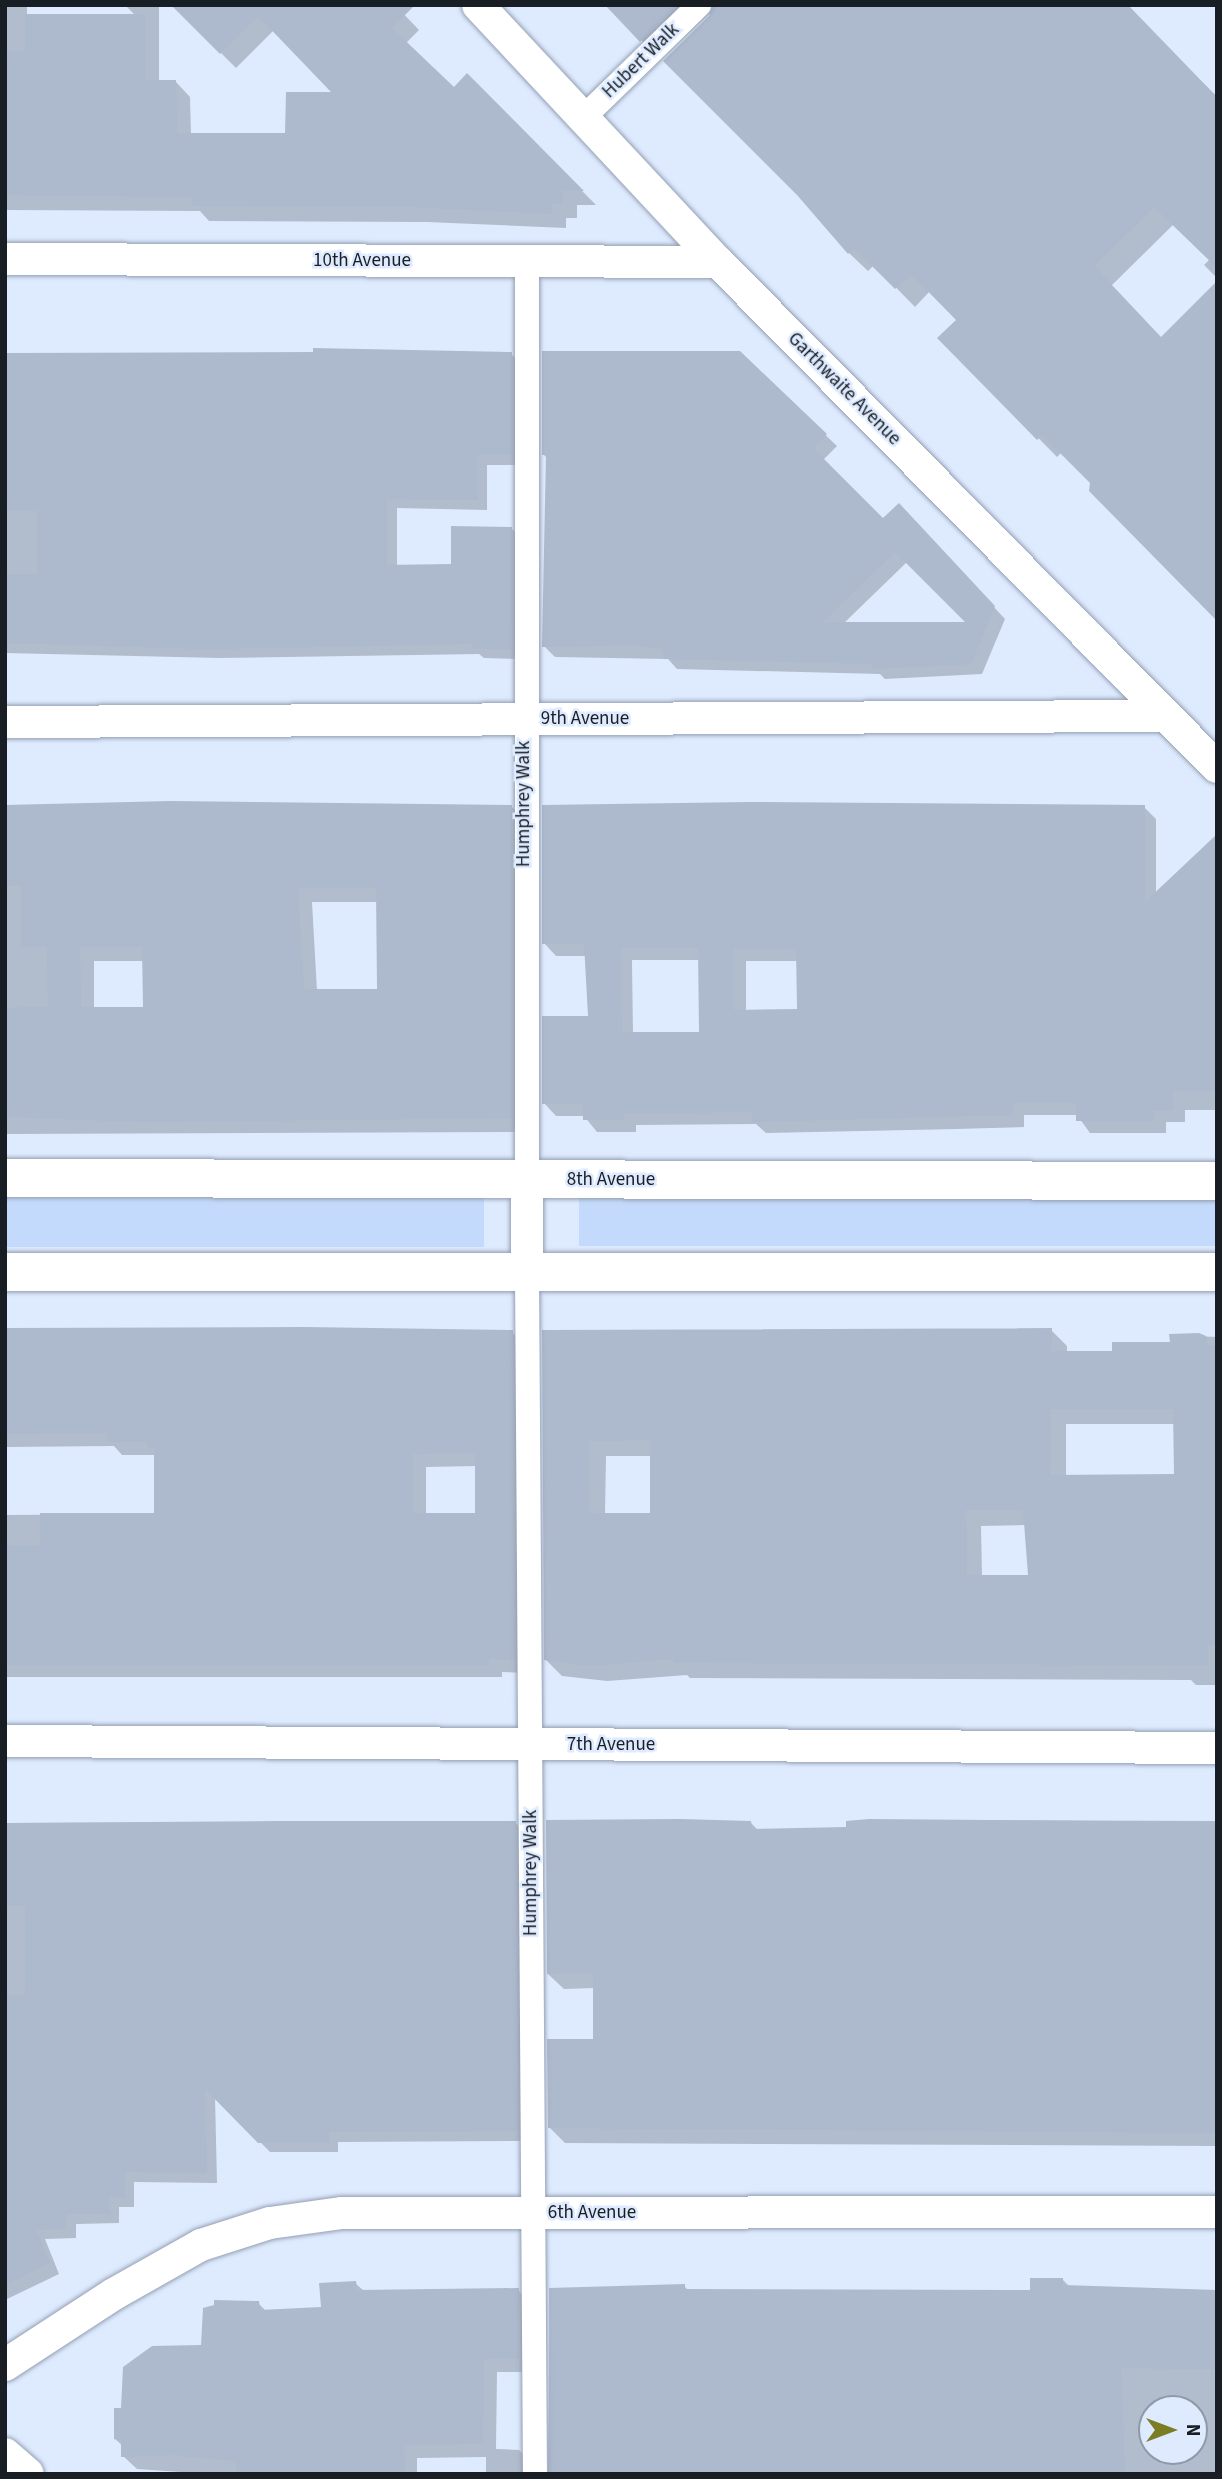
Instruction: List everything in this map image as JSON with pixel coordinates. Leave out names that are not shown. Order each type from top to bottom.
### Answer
[{"type":"street","name":"Garthwaite Avenue","points":[[478,5],[719,262],[1217,766]]},
{"type":"street","name":"Hubert Walk","points":[[583,117],[699,5]]},
{"type":"street","name":"10th Avenue","points":[[5,259],[719,262]]},
{"type":"street","name":"Humphrey Walk","points":[[527,261],[524,719],[527,1180]]},
{"type":"street","name":"9th Avenue","points":[[5,722],[1165,716]]},
{"type":"street","name":"8th Avenue","points":[[5,1178],[1217,1181]]},
{"type":"street","points":[[527,1180],[527,1273]]},
{"type":"street","points":[[5,1272],[1217,1272]]},
{"type":"street","name":"Humphrey Walk","points":[[527,1273],[535,2474]]},
{"type":"street","name":"7th Avenue","points":[[5,1741],[1217,1748]]},
{"type":"street","name":"6th Avenue","points":[[5,2365],[114,2294],[201,2245],[270,2223],[342,2213],[1217,2212]]},
{"type":"street","points":[[5,2454],[28,2474]]},
{"type":"shaded area","points":[[5,1195],[484,1195],[484,1247],[5,1247]]},
{"type":"shaded area","points":[[579,1195],[1217,1195],[1217,1246],[579,1246]]},
{"type":"building","points":[[171,5],[415,5],[392,28],[454,87],[467,73],[584,191],[563,191],[563,204],[552,204],[552,214],[411,207],[192,206],[192,197],[5,195],[5,51],[25,51],[25,14],[145,14],[145,80],[176,80],[177,133],[285,133],[286,92],[331,92],[258,16],[220,54]]},
{"type":"building","points":[[605,5],[677,5],[640,42]]},
{"type":"building","points":[[713,5],[1128,5],[1217,97],[1217,268],[1154,207],[1094,266],[1161,337],[1217,281],[1217,621],[1089,491],[1090,483],[1042,435],[1037,440],[937,338],[956,320],[911,274],[895,289],[854,248],[848,254],[797,195],[663,61],[709,16]]},
{"type":"building","points":[[313,348],[512,352],[512,455],[478,455],[478,500],[387,499],[387,565],[451,564],[451,526],[512,527],[511,649],[472,649],[472,644],[209,649],[5,643],[5,574],[37,574],[37,511],[5,510],[5,353],[313,352]]},
{"type":"building","points":[[542,351],[740,351],[827,434],[813,448],[883,518],[899,503],[995,606],[971,664],[872,669],[872,664],[664,659],[663,649],[635,645],[542,647],[546,455],[542,455]],"holes":[[[895,552],[965,622],[823,622]]]},
{"type":"building","points":[[171,801],[512,805],[512,1118],[143,1122],[5,1117],[5,1008],[48,1007],[47,947],[21,947],[21,886],[5,886],[5,805]],"holes":[[[298,888],[376,888],[377,989],[304,989]],[[80,947],[142,947],[143,1007],[81,1007]]]},
{"type":"building","points":[[749,802],[1145,805],[1145,902],[1217,834],[1217,1091],[1173,1091],[1173,1111],[1154,1111],[1154,1121],[1076,1121],[1076,1103],[1013,1103],[1013,1115],[752,1122],[752,1112],[624,1113],[624,1120],[583,1120],[583,1104],[542,1104],[542,1016],[588,1016],[584,944],[542,944],[542,805]],"holes":[[[621,948],[698,948],[699,1032],[622,1032]],[[734,949],[796,949],[797,1009],[734,1010]]]},
{"type":"building","points":[[304,1327],[513,1330],[515,1660],[489,1659],[489,1665],[5,1665],[5,1545],[40,1545],[40,1513],[154,1513],[154,1448],[147,1448],[147,1442],[107,1442],[107,1433],[5,1434],[5,1328]],"holes":[[[475,1453],[475,1513],[413,1513],[413,1454]]]},
{"type":"building","points":[[1052,1328],[1051,1351],[1112,1351],[1112,1342],[1170,1342],[1169,1334],[1199,1333],[1206,1336],[1207,1345],[1217,1345],[1217,1645],[1208,1645],[1208,1665],[673,1663],[673,1659],[590,1666],[544,1660],[542,1330]],"holes":[[[1051,1409],[1173,1409],[1174,1474],[1050,1475]],[[650,1440],[650,1513],[589,1513],[590,1441]],[[966,1510],[1023,1510],[1028,1575],[967,1575]]]},
{"type":"building","points":[[869,1819],[1217,1822],[1217,2133],[548,2128],[547,2039],[593,2039],[593,1973],[547,1974],[546,1820],[751,1821],[752,1829],[846,1827],[846,1821]]},
{"type":"building","points":[[516,1821],[518,2131],[329,2132],[329,2143],[258,2143],[205,2089],[207,2173],[125,2172],[125,2197],[110,2197],[110,2214],[66,2214],[66,2229],[36,2230],[50,2263],[5,2285],[5,1995],[25,1995],[25,1906],[5,1906],[5,1823]]},
{"type":"building","points":[[1030,2278],[1063,2278],[1063,2285],[1217,2290],[1217,2369],[1121,2368],[1125,2474],[550,2474],[549,2288],[685,2284],[685,2289],[1030,2290]]},
{"type":"building","points":[[356,2281],[357,2290],[519,2288],[519,2359],[484,2359],[483,2444],[404,2445],[405,2474],[236,2474],[236,2461],[171,2455],[121,2457],[121,2440],[114,2439],[114,2408],[121,2408],[123,2367],[152,2346],[201,2345],[203,2308],[214,2305],[214,2300],[259,2301],[260,2310],[321,2307],[319,2283]]}]
